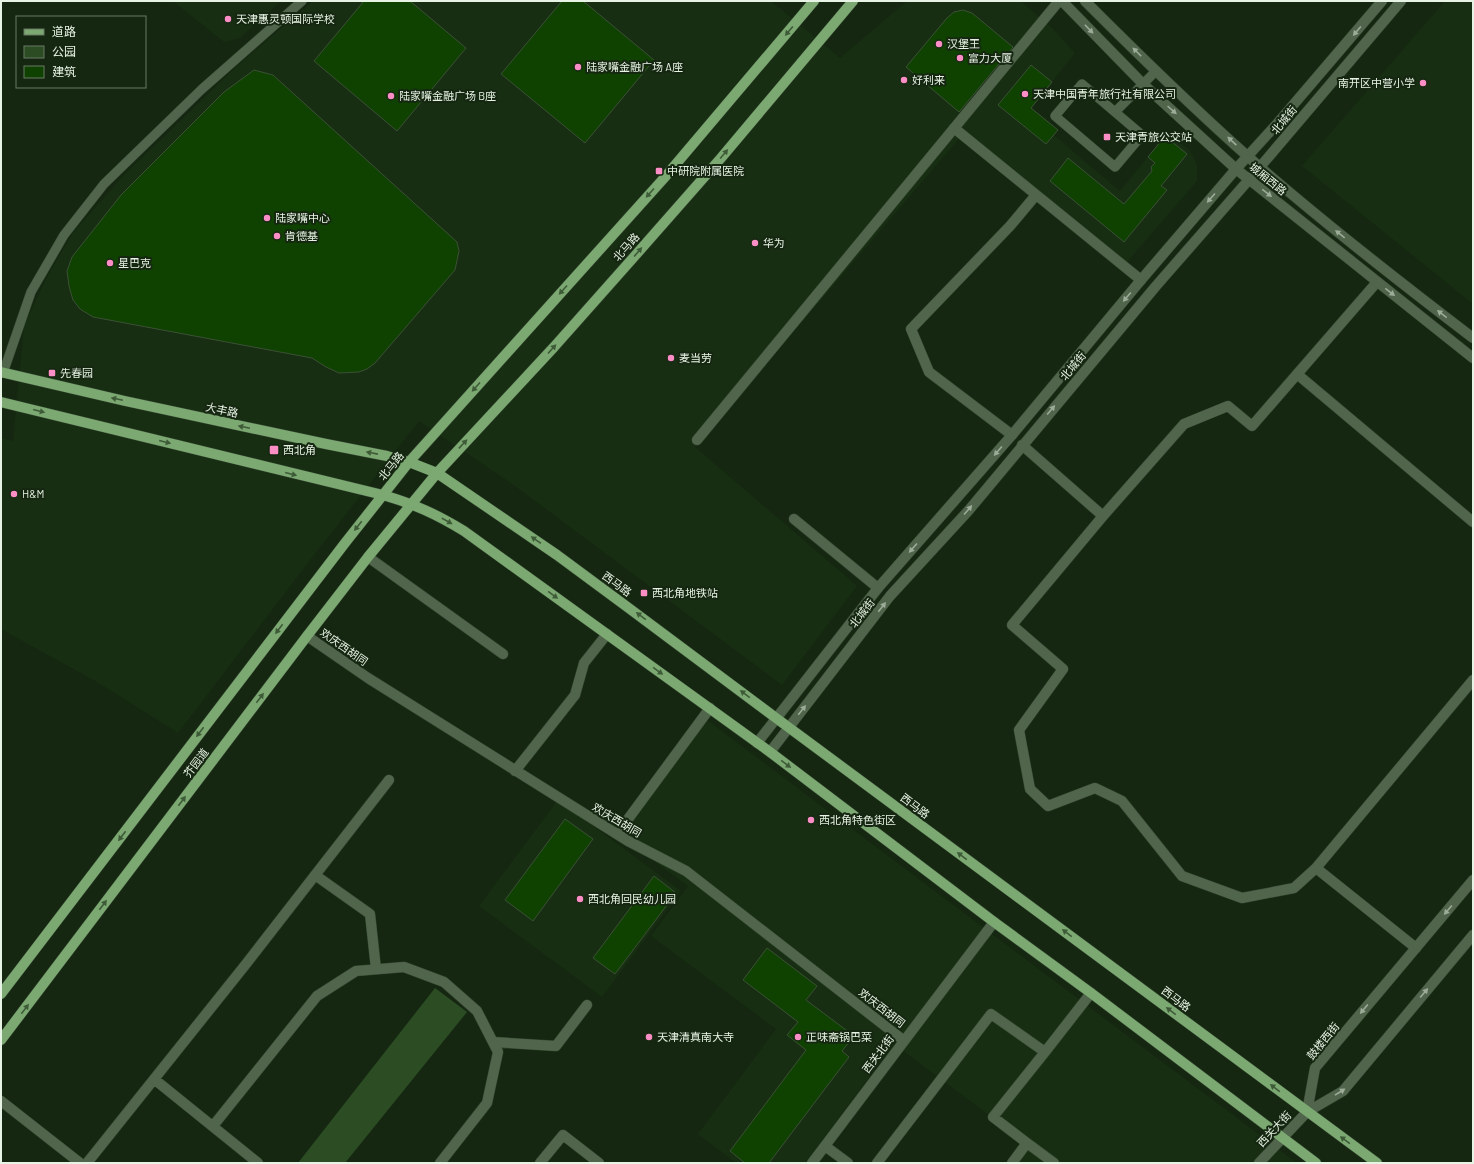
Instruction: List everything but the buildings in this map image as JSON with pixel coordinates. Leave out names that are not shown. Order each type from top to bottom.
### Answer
[{"type":"main road","name":"北马路","points":[[382,495],[409,462],[665,176],[814,1]]},
{"type":"main road","name":"北马路","points":[[412,504],[437,472],[549,352],[721,158],[853,1]]},
{"type":"main road","name":"大丰路","points":[[2,373],[125,401],[387,456],[437,472]]},
{"type":"main road","points":[[1,402],[382,495],[412,504],[431,512],[464,531],[770,752],[1316,1163]]},
{"type":"main road","name":"西马路","points":[[437,472],[557,555],[1377,1163]]},
{"type":"main road","name":"芥园道","points":[[1,994],[382,495]]},
{"type":"main road","name":"芥园道","points":[[1,1040],[307,636],[368,557],[412,504]]},
{"type":"street","points":[[697,440],[1059,1]]},
{"type":"street","name":"城厢西路","points":[[1062,1],[1143,84],[1236,169],[1473,358]]},
{"type":"street","name":"城厢西路","points":[[1085,1],[1156,71],[1260,167],[1388,273],[1473,338]]},
{"type":"street","name":"北城街","points":[[757,743],[878,588],[1012,436],[1141,280],[1382,1]]},
{"type":"street","name":"北城街","points":[[770,752],[890,596],[969,510],[1156,286],[1249,180],[1401,1]]},
{"type":"street","points":[[954,128],[1141,280]]},
{"type":"street","points":[[1012,436],[929,372],[911,329],[1010,226],[1036,195]]},
{"type":"street","points":[[1377,282],[1252,426],[1228,406],[1184,424],[1103,516],[1012,625],[1063,669],[1019,730],[1030,789],[1048,806],[1095,788],[1122,801],[1182,876],[1242,898],[1294,888],[1316,868],[1473,680]]},
{"type":"street","points":[[1297,374],[1473,522]]},
{"type":"street","points":[[1022,445],[1103,516]]},
{"type":"street","points":[[794,519],[878,588]]},
{"type":"street","points":[[368,557],[503,654]]},
{"type":"street","points":[[515,771],[575,695],[584,663],[607,634]]},
{"type":"street","name":"欢庆西胡同","points":[[307,636],[368,678],[515,771],[617,834],[686,871],[903,1040]]},
{"type":"street","points":[[617,834],[710,708]]},
{"type":"street","points":[[87,1163],[389,780]]},
{"type":"street","points":[[1316,868],[1416,948]]},
{"type":"street","points":[[315,875],[370,914],[376,969]]},
{"type":"street","name":"鼓楼西街","points":[[1307,1112],[1315,1068],[1473,880]]},
{"type":"street","name":"西关北街","points":[[812,1163],[903,1040],[994,922]]},
{"type":"street","points":[[1307,1112],[1343,1091],[1473,935]]},
{"type":"street","points":[[213,1126],[317,996],[356,971],[404,967],[444,982],[477,1011],[498,1052],[487,1103],[440,1163]]},
{"type":"street","points":[[1054,1163],[993,1117],[1092,993]]},
{"type":"street","points":[[493,1042],[556,1046],[587,1005]]},
{"type":"street","points":[[877,1163],[992,1014],[1045,1052]]},
{"type":"street","points":[[154,1079],[258,1163]]},
{"type":"street","points":[[1,1101],[80,1163]]},
{"type":"street","name":"西关大街","points":[[1259,1163],[1307,1112]]},
{"type":"street","points":[[540,1163],[563,1135],[599,1163]]},
{"type":"street","points":[[1012,1163],[1027,1143]]},
{"type":"street","points":[[825,1146],[848,1163]]},
{"type":"lane","points":[[2,373],[31,292],[64,235],[104,184],[202,89],[302,1]]},
{"type":"lane","points":[[1115,112],[1156,71]]},
{"type":"lane","points":[[1082,84],[1115,112],[1142,135],[1115,167],[1055,116],[1082,84]]},
{"type":"shaded area","name":"天津惠灵顿国际学校","points":[[173,1],[281,1],[240,38],[224,42]]},
{"type":"shaded area","name":"西北角","points":[[313,1],[771,1],[840,58],[907,1],[1021,1],[1052,28],[1075,53],[1031,108],[1058,130],[1054,135],[1120,191],[1168,132],[1190,151],[1197,165],[1197,181],[1127,262],[964,133],[695,447],[857,586],[782,685],[515,486],[419,421],[178,733],[97,682],[1,629],[1,438],[13,441],[24,326],[47,277],[73,233],[123,176],[236,67]]},
{"type":"shaded area","name":"南开区中营小学","points":[[1445,1],[1473,1],[1473,304],[1302,166]]},
{"type":"shaded area","points":[[707,720],[1297,1163],[1010,1163],[1025,1142],[894,1044],[805,1163],[736,1163],[698,1134],[776,1029],[651,936],[688,886],[620,836]]},
{"type":"shaded area","name":"西北角回民幼儿园","points":[[558,800],[681,891],[602,997],[479,906]]},
{"type":"green space","points":[[435,988],[467,1012],[345,1163],[298,1163]]},
{"type":"place","name":"天津惠灵顿国际学校","points":[[228,19]]},
{"type":"place","name":"汉堡王","points":[[939,44]]},
{"type":"place","name":"富力大厦","points":[[960,58]]},
{"type":"place","name":"陆家嘴金融广场 A座","points":[[578,67]]},
{"type":"place","name":"好利来","points":[[904,80]]},
{"type":"place","name":"南开区中营小学","points":[[1423,83]]},
{"type":"place","name":"天津中国青年旅行社有限公司","points":[[1025,94]]},
{"type":"place","name":"陆家嘴金融广场 B座","points":[[391,96]]},
{"type":"place","name":"天津青旅公交站","points":[[1107,137]]},
{"type":"place","name":"中研院附属医院","points":[[659,171]]},
{"type":"place","name":"陆家嘴中心","points":[[267,218]]},
{"type":"place","name":"肯德基","points":[[277,236]]},
{"type":"place","name":"华为","points":[[755,243]]},
{"type":"place","name":"星巴克","points":[[110,263]]},
{"type":"place","name":"麦当劳","points":[[671,358]]},
{"type":"place","name":"先春园","points":[[52,373]]},
{"type":"place","name":"西北角","points":[[274,450]]},
{"type":"place","name":"H&M","points":[[14,494]]},
{"type":"place","name":"西北角地铁站","points":[[644,593]]},
{"type":"place","name":"西北角特色街区","points":[[811,820]]},
{"type":"place","name":"西北角回民幼儿园","points":[[580,899]]},
{"type":"place","name":"天津清真南大寺","points":[[649,1037]]},
{"type":"place","name":"正味斋锅巴菜","points":[[798,1037]]}]
